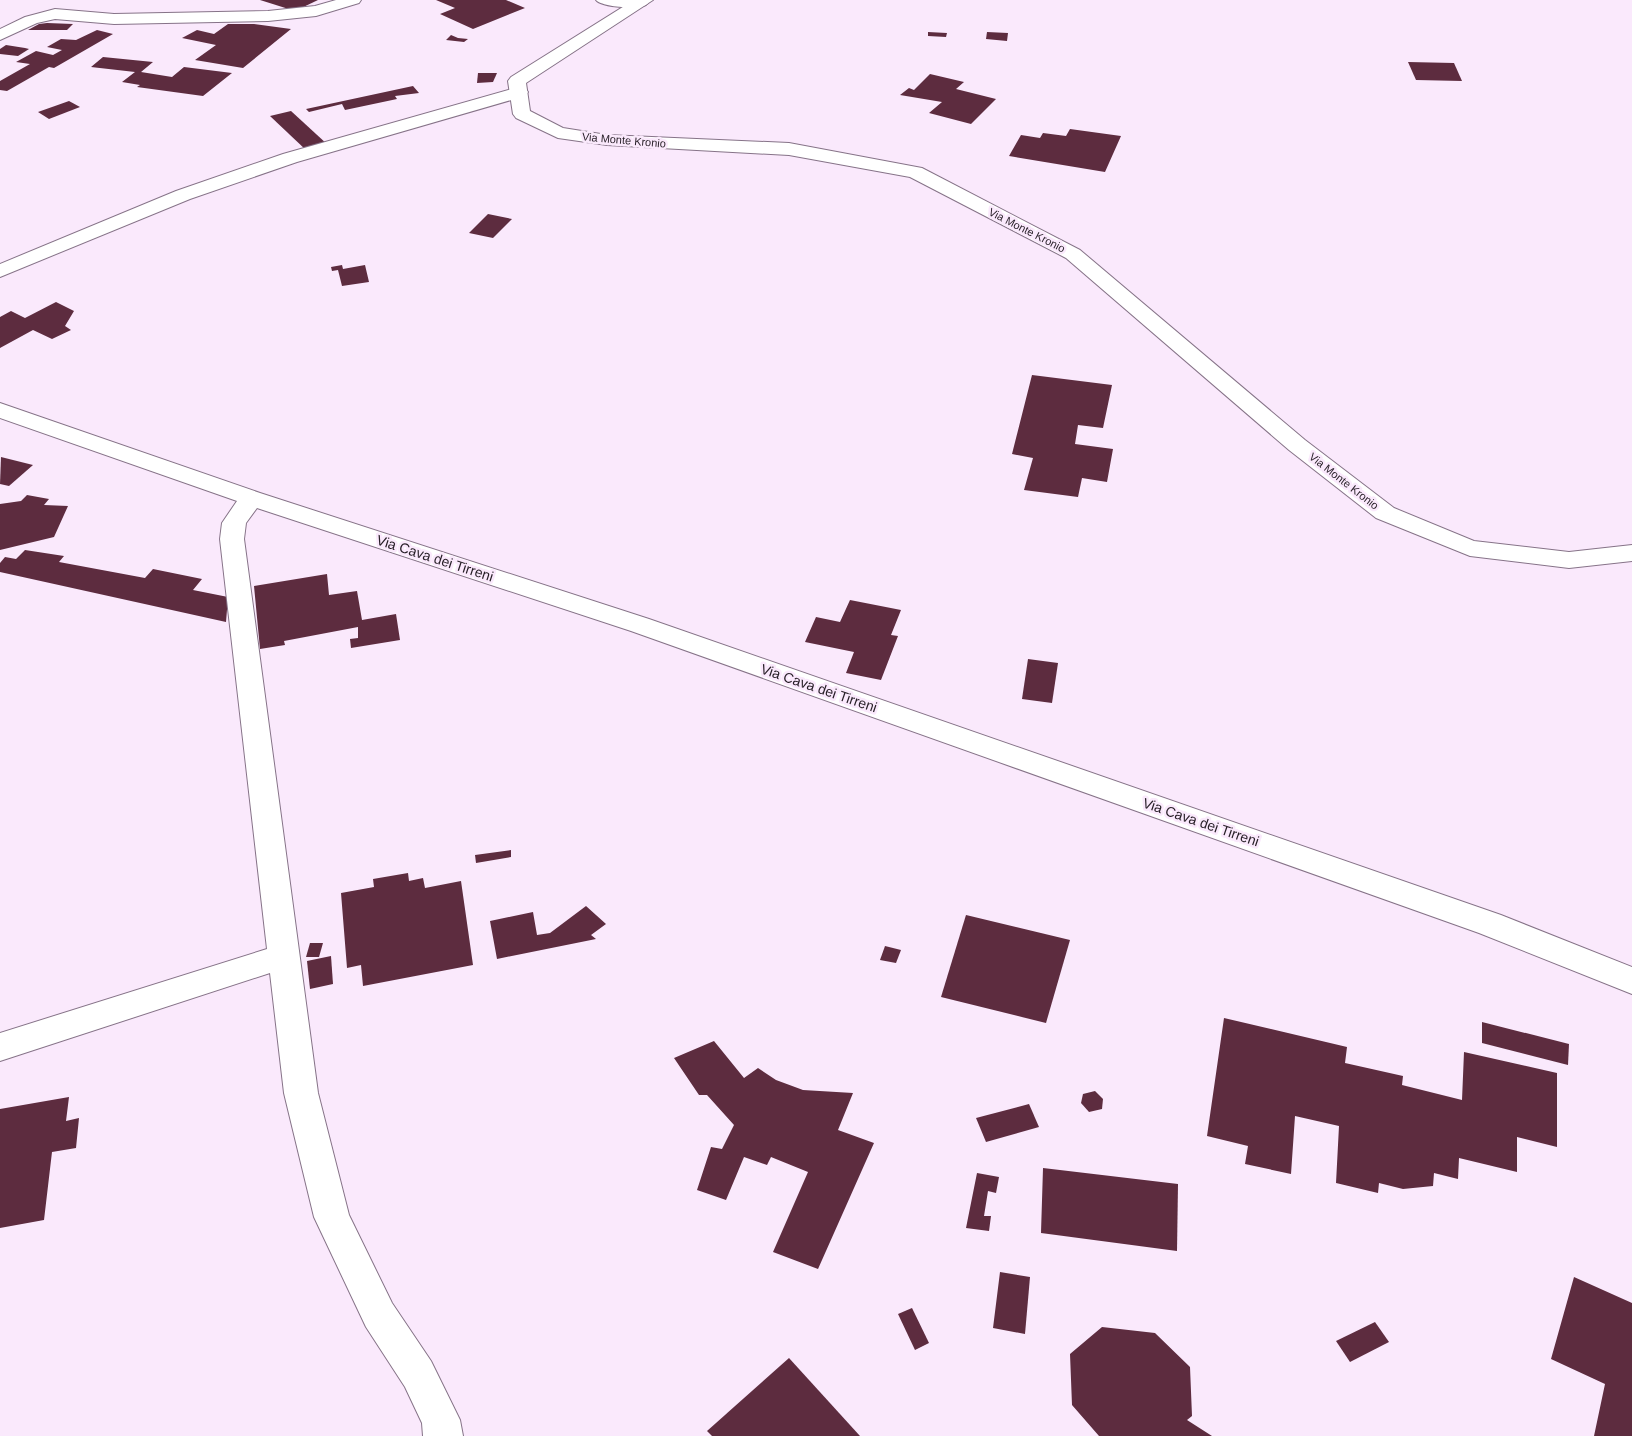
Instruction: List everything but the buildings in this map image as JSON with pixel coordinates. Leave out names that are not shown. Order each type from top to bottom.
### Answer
[{"type":"street","points":[[0,35],[31,20],[55,14],[114,19],[268,16],[316,11],[353,0]]},
{"type":"street","points":[[604,0],[643,1]]},
{"type":"street","points":[[0,271],[192,192],[290,158],[519,92],[517,81],[643,1]]},
{"type":"street","name":"Via Monte Kronio","points":[[519,92],[522,114],[558,133],[607,140],[790,149],[915,172],[1073,254],[1297,444],[1385,513],[1470,548],[1568,560],[1632,552]]},
{"type":"street","name":"Via Cava dei Tirreni","points":[[0,410],[252,498],[650,629],[1490,924],[1632,981]]},
{"type":"street","points":[[252,498],[234,523],[232,539],[302,1093],[332,1217],[379,1315],[418,1374],[441,1420],[444,1436]]},
{"type":"street","points":[[0,1047],[284,956]]}]
